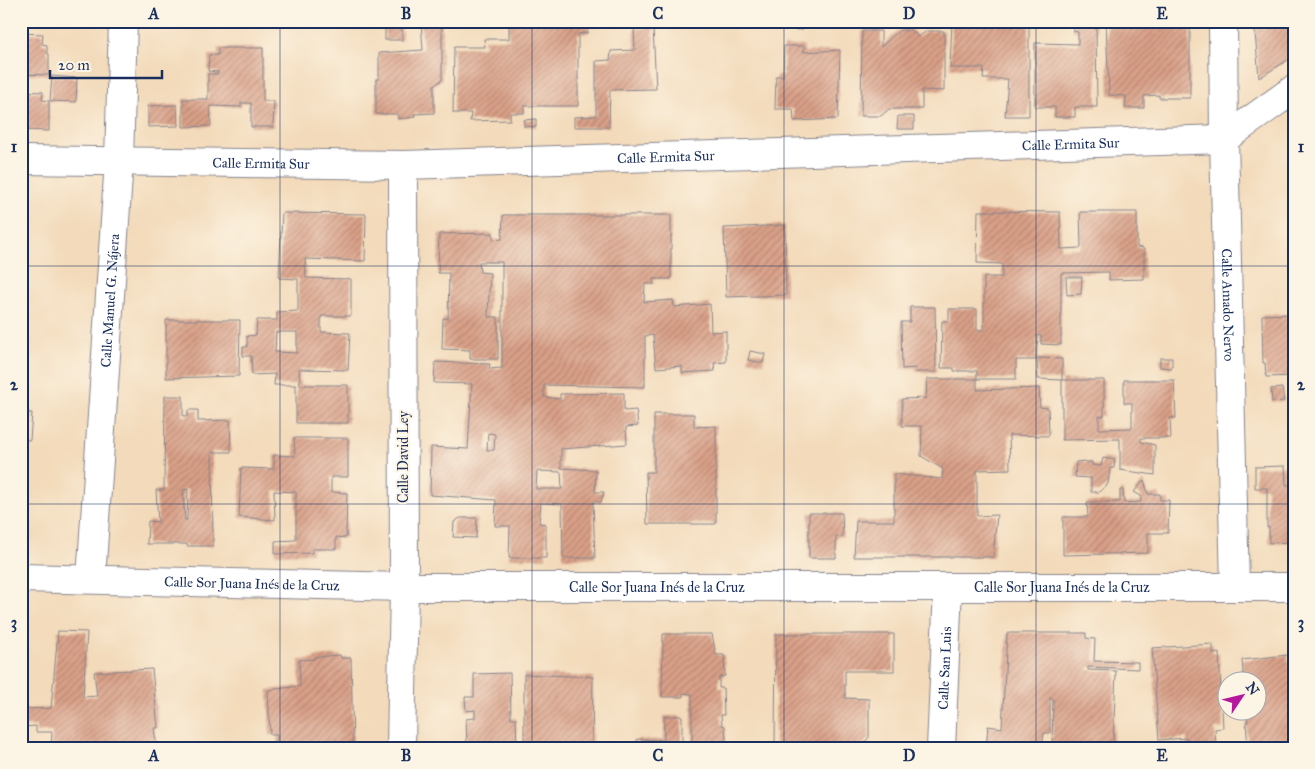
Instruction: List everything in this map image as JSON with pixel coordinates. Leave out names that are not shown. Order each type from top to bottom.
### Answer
[{"type":"street","name":"Calle Manuel G. Nájera","points":[[91,579],[119,161],[123,21]]},
{"type":"street","name":"Calle Amado Nervo","points":[[1223,21],[1224,140],[1235,587]]},
{"type":"street","points":[[1224,140],[1294,88]]},
{"type":"street","name":"Calle Ermita Sur","points":[[21,160],[403,165],[1224,140]]},
{"type":"street","name":"Calle David Ley","points":[[401,748],[404,587],[403,165]]},
{"type":"street","name":"Calle Sor Juana Inés de la Cruz","points":[[21,578],[404,587],[1294,587]]},
{"type":"street","name":"Calle San Luis","points":[[940,748],[948,588]]},
{"type":"building","points":[[442,21],[442,80],[434,85],[434,113],[414,114],[415,117],[398,119],[398,114],[376,114],[376,79],[379,79],[379,53],[423,50],[421,23],[437,23]]},
{"type":"building","points":[[509,21],[587,21],[588,33],[578,34],[578,106],[524,106],[524,113],[510,113],[510,120],[470,121],[471,113],[453,113],[454,47],[485,47],[484,39],[509,39]]},
{"type":"building","points":[[781,21],[803,21],[803,30],[781,29]]},
{"type":"building","points":[[952,21],[1029,21],[1029,116],[1005,116],[1008,79],[983,79],[984,68],[950,68]]},
{"type":"building","points":[[1074,21],[1096,21],[1097,107],[1075,107],[1075,117],[1055,117],[1055,107],[1035,107],[1035,43],[1078,44],[1078,32],[1073,31]]},
{"type":"building","points":[[1106,21],[1190,21],[1190,98],[1159,98],[1159,95],[1144,96],[1144,108],[1125,108],[1126,96],[1109,95]]},
{"type":"building","points":[[1254,21],[1294,21],[1294,56],[1259,78]]},
{"type":"building","points":[[385,23],[402,23],[402,40],[385,40]]},
{"type":"building","points":[[653,27],[656,89],[610,90],[609,127],[574,127],[574,117],[596,116],[596,61],[610,60],[611,51],[635,50],[634,29]]},
{"type":"building","points":[[900,30],[912,30],[918,37],[927,31],[944,31],[944,91],[922,90],[922,109],[889,109],[881,116],[861,116],[862,31],[881,31],[881,47]]},
{"type":"building","points":[[21,33],[43,34],[42,44],[47,45],[47,53],[49,54],[49,75],[21,74]]},
{"type":"building","points":[[784,46],[804,46],[804,52],[840,50],[838,119],[794,121],[793,109],[775,109],[776,76],[783,76]]},
{"type":"building","points":[[218,48],[263,48],[263,101],[274,101],[273,127],[251,127],[251,103],[241,103],[241,107],[210,106],[211,126],[183,127],[183,99],[208,99],[208,74],[218,74],[218,72],[208,71],[209,55],[218,55]]},
{"type":"building","points":[[52,76],[77,78],[76,102],[50,101]]},
{"type":"building","points":[[21,91],[43,92],[42,100],[49,101],[49,131],[21,130]]},
{"type":"building","points":[[177,105],[178,126],[148,127],[148,106]]},
{"type":"building","points":[[898,116],[914,116],[914,129],[897,129]]},
{"type":"building","points":[[536,119],[536,127],[524,126],[524,120]]},
{"type":"building","points":[[978,211],[1060,212],[1061,249],[1081,248],[1080,212],[1137,212],[1137,248],[1142,247],[1144,250],[1144,279],[1109,280],[1109,272],[1061,273],[1061,345],[1041,344],[1041,336],[1038,335],[1036,360],[1016,360],[1016,379],[977,379],[977,371],[954,371],[954,368],[941,368],[942,321],[949,321],[949,309],[977,309],[977,330],[984,330],[984,277],[1002,277],[1002,264],[977,263]]},
{"type":"building","points":[[282,213],[366,214],[365,261],[305,259],[306,278],[351,279],[351,316],[321,316],[321,332],[350,333],[348,370],[299,369],[300,385],[348,385],[348,423],[296,423],[296,385],[274,385],[275,374],[252,375],[251,356],[243,356],[243,347],[247,347],[247,336],[256,335],[257,320],[277,320],[277,312],[298,311],[298,279],[279,278]],"holes":[[[276,332],[297,332],[297,353],[275,352]]]},
{"type":"building","points":[[503,215],[671,215],[671,279],[653,279],[654,284],[645,284],[644,302],[673,300],[674,307],[710,304],[711,332],[726,331],[726,362],[714,363],[715,371],[682,373],[682,366],[656,368],[653,335],[645,336],[645,387],[544,385],[544,397],[560,399],[560,394],[624,393],[624,411],[636,410],[638,426],[626,427],[627,444],[561,449],[561,468],[596,470],[595,492],[604,492],[601,502],[593,502],[595,558],[563,558],[562,504],[541,503],[539,523],[546,524],[546,558],[509,558],[510,526],[495,526],[496,500],[430,495],[431,447],[468,449],[472,384],[434,383],[435,362],[490,364],[489,369],[502,368],[502,262],[479,262],[480,272],[490,273],[488,317],[498,317],[498,359],[470,359],[470,350],[442,349],[443,318],[448,319],[449,273],[438,273],[439,234],[493,233],[493,240],[502,239]],"holes":[[[488,433],[495,434],[494,450],[487,450]],[[537,471],[561,472],[562,489],[536,489]]]},
{"type":"building","points":[[785,225],[786,295],[726,297],[724,228]]},
{"type":"building","points":[[1066,277],[1082,277],[1081,294],[1067,295]]},
{"type":"building","points":[[910,307],[935,307],[936,372],[915,372],[916,368],[902,369],[901,322],[910,322]]},
{"type":"building","points":[[1292,314],[1292,320],[1294,320],[1294,376],[1266,377],[1265,363],[1263,363],[1262,315]]},
{"type":"building","points":[[166,320],[240,320],[239,376],[166,378]]},
{"type":"building","points":[[750,351],[765,354],[763,363],[748,360]]},
{"type":"building","points":[[1037,358],[1062,359],[1062,380],[1038,379]]},
{"type":"building","points":[[1160,358],[1172,358],[1172,368],[1160,367]]},
{"type":"building","points":[[927,379],[977,379],[977,390],[1039,388],[1040,407],[1048,408],[1049,436],[1009,435],[1010,469],[977,470],[977,516],[997,515],[993,557],[854,557],[856,521],[894,521],[894,474],[942,479],[943,469],[921,456],[922,426],[902,426],[902,399],[926,398]]},
{"type":"building","points":[[1062,380],[1104,380],[1104,416],[1099,416],[1099,429],[1132,428],[1132,403],[1124,403],[1124,380],[1174,380],[1176,418],[1170,418],[1171,438],[1141,438],[1141,442],[1155,445],[1155,475],[1120,470],[1120,439],[1062,440]]},
{"type":"building","points":[[1282,388],[1284,401],[1272,402],[1271,389]]},
{"type":"building","points":[[165,396],[183,396],[183,416],[188,416],[188,410],[198,410],[198,421],[230,420],[231,452],[212,452],[213,546],[147,544],[148,521],[158,522],[156,490],[164,490]],"holes":[[[188,489],[187,520],[185,520],[183,490]]]},
{"type":"building","points":[[21,412],[32,413],[30,440],[21,439]]},
{"type":"building","points":[[654,414],[694,414],[694,427],[716,426],[716,524],[647,524],[646,472],[654,472]]},
{"type":"building","points":[[294,438],[348,438],[348,477],[331,477],[331,492],[347,493],[346,538],[336,537],[336,549],[312,549],[312,553],[275,554],[275,541],[296,540],[296,492],[274,491],[275,520],[239,517],[241,468],[274,469],[274,455],[295,456]]},
{"type":"building","points":[[1103,458],[1115,460],[1114,468],[1110,468],[1108,484],[1099,492],[1091,492],[1091,478],[1075,477],[1076,462],[1092,462],[1092,465],[1101,466]]},
{"type":"building","points":[[1285,466],[1286,485],[1294,485],[1294,542],[1269,543],[1267,488],[1255,488],[1255,467]]},
{"type":"building","points":[[1144,480],[1148,494],[1160,494],[1160,500],[1169,500],[1168,533],[1148,533],[1148,553],[1063,555],[1063,517],[1088,517],[1087,502],[1120,502],[1120,490],[1123,490],[1124,503],[1141,502],[1141,496],[1134,492]]},
{"type":"building","points":[[809,513],[842,513],[843,537],[836,536],[836,558],[809,558]]},
{"type":"building","points":[[460,518],[477,518],[476,538],[453,537],[454,522]]},
{"type":"building","points":[[58,631],[87,632],[83,697],[97,696],[94,672],[152,669],[158,728],[154,728],[157,748],[51,748],[52,732],[36,732],[36,726],[21,727],[21,709],[51,708]]},
{"type":"building","points":[[1007,633],[1086,633],[1086,638],[1095,639],[1094,661],[1138,662],[1138,669],[1088,667],[1088,670],[1116,671],[1113,745],[1084,745],[1084,748],[1052,748],[1053,698],[1050,698],[1050,733],[1044,733],[1042,748],[986,748],[988,726],[1002,728]]},
{"type":"building","points":[[663,634],[712,634],[716,655],[724,655],[725,676],[719,677],[719,688],[723,688],[724,715],[721,715],[722,725],[725,726],[726,740],[720,741],[720,748],[692,748],[692,694],[683,693],[683,697],[662,697]]},
{"type":"building","points":[[776,634],[894,634],[894,671],[845,671],[845,698],[869,699],[869,737],[862,746],[775,746]]},
{"type":"building","points":[[1213,644],[1213,654],[1219,653],[1218,722],[1223,722],[1223,728],[1215,729],[1216,748],[1187,748],[1187,738],[1159,740],[1152,648]]},
{"type":"building","points":[[340,655],[341,658],[351,658],[353,748],[277,748],[277,735],[270,735],[268,690],[300,686],[299,660]]},
{"type":"building","points":[[1288,655],[1294,718],[1294,748],[1248,748],[1246,722],[1268,722],[1268,672],[1243,672],[1242,660]]},
{"type":"building","points":[[510,673],[511,718],[516,718],[517,748],[467,748],[466,719],[475,718],[475,710],[466,711],[465,697],[474,697],[474,674]]},
{"type":"building","points":[[524,674],[593,677],[592,748],[524,748]]},
{"type":"building","points":[[664,716],[682,716],[682,748],[606,748],[606,745],[637,744],[637,739],[664,740]]}]
